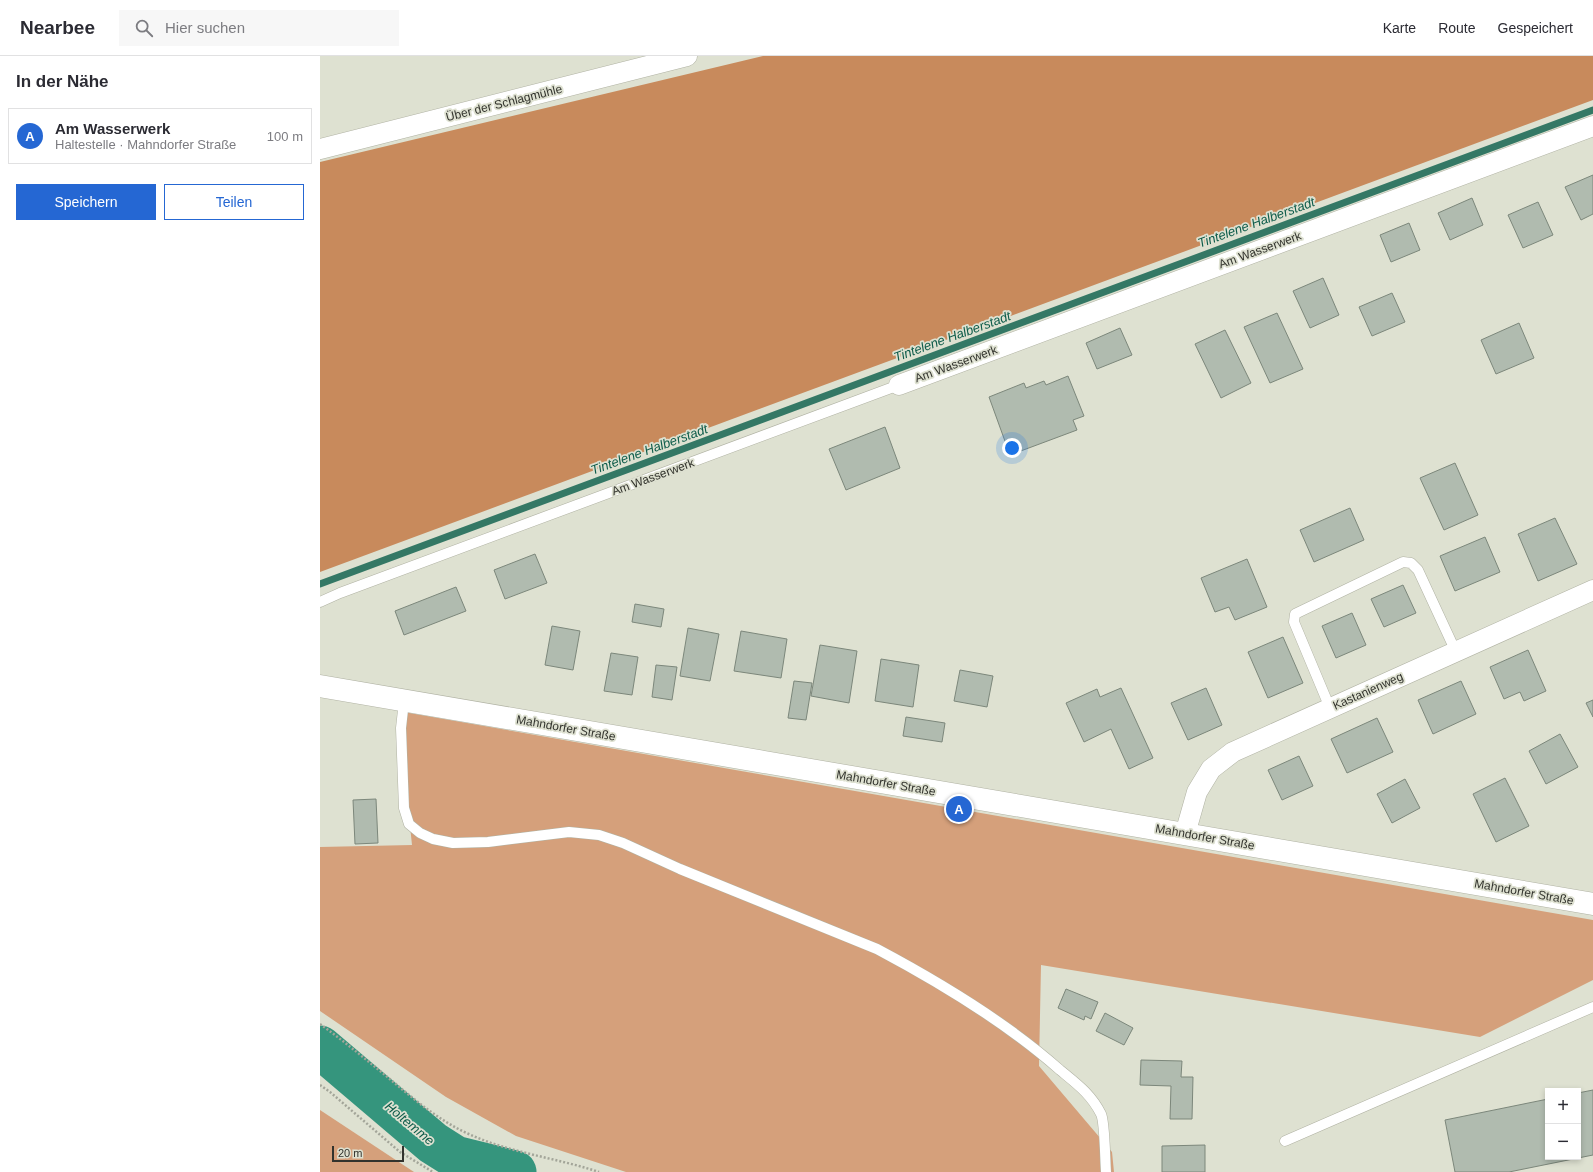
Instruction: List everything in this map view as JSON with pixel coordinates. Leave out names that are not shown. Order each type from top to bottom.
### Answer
[{"type":"street","name":"Über der Schlagmühle","points":[[320,149],[688,56]]},
{"type":"street","name":"Am Wasserwerk","points":[[899,385],[1593,126]]},
{"type":"street","name":"Kastanienweg","points":[[1185,834],[1197,792],[1211,769],[1233,752],[1593,590]]},
{"type":"street","name":"Mahndorfer Straße","points":[[320,686],[1593,904]]},
{"type":"lane","name":"Am Wasserwerk","points":[[320,602],[899,385]]},
{"type":"lane","points":[[1330,708],[1294,622],[1295,614],[1403,562],[1411,563],[1418,570],[1456,652]]},
{"type":"lane","points":[[404,701],[401,728],[404,808],[410,824],[420,833],[434,839],[453,843],[488,842],[569,832],[599,835],[877,949],[908,965],[1018,1036],[1040,1052],[1090,1096],[1102,1116],[1106,1172]]},
{"type":"lane","points":[[1285,1141],[1593,1007]]},
{"type":"path","points":[[320,1024],[346,1043],[428,1111],[470,1135],[511,1149],[571,1163],[599,1172]]},
{"type":"path","points":[[320,1085],[400,1152],[433,1172]]},
{"type":"shaded area","points":[[763,56],[1593,56],[1593,100],[320,572],[320,162]]},
{"type":"shaded area","points":[[398,711],[1593,920],[1593,980],[1480,1037],[1041,965],[1039,1066],[1112,1152],[1114,1172],[626,1172],[516,1136],[446,1097],[320,1011],[320,847],[412,845]]},
{"type":"shaded area","points":[[320,1110],[414,1172],[320,1172]]},
{"type":"building","points":[[1593,175],[1593,214],[1581,220],[1565,187]]},
{"type":"building","points":[[1472,198],[1483,225],[1450,240],[1438,213]]},
{"type":"building","points":[[1538,202],[1553,235],[1523,248],[1508,215]]},
{"type":"building","points":[[1409,223],[1420,250],[1391,262],[1380,235]]},
{"type":"building","points":[[1323,278],[1339,315],[1310,328],[1293,291]]},
{"type":"building","points":[[1392,293],[1405,322],[1372,336],[1359,307]]},
{"type":"building","points":[[1277,313],[1303,369],[1270,383],[1244,327]]},
{"type":"building","points":[[1519,323],[1534,358],[1496,374],[1481,340]]},
{"type":"building","points":[[1120,328],[1132,355],[1097,369],[1086,343]]},
{"type":"building","points":[[1225,330],[1251,383],[1221,398],[1195,344]]},
{"type":"building","points":[[1068,376],[1084,416],[1073,420],[1077,430],[1010,455],[989,397],[1024,383],[1026,388],[1044,381],[1046,385]]},
{"type":"building","points":[[885,427],[900,468],[846,490],[829,449]]},
{"type":"building","points":[[1455,463],[1478,515],[1444,530],[1420,478]]},
{"type":"building","points":[[1350,508],[1364,540],[1314,562],[1300,530]]},
{"type":"building","points":[[1555,518],[1577,564],[1538,581],[1518,534]]},
{"type":"building","points":[[1485,537],[1500,572],[1455,591],[1440,556]]},
{"type":"building","points":[[535,554],[547,583],[505,599],[494,570]]},
{"type":"building","points":[[1247,559],[1267,607],[1235,620],[1229,607],[1215,612],[1201,578]]},
{"type":"building","points":[[1403,585],[1416,613],[1384,627],[1371,599]]},
{"type":"building","points":[[456,587],[466,611],[404,635],[395,611]]},
{"type":"building","points":[[635,604],[664,609],[661,627],[632,622]]},
{"type":"building","points":[[1352,613],[1366,645],[1336,658],[1322,626]]},
{"type":"building","points":[[552,626],[580,631],[573,670],[545,665]]},
{"type":"building","points":[[688,628],[719,634],[710,681],[680,676]]},
{"type":"building","points":[[741,631],[787,639],[781,678],[734,671]]},
{"type":"building","points":[[1283,637],[1303,683],[1268,698],[1248,652]]},
{"type":"building","points":[[820,645],[857,651],[849,703],[811,696]]},
{"type":"building","points":[[1528,650],[1546,691],[1524,701],[1520,692],[1504,699],[1490,667]]},
{"type":"building","points":[[611,653],[638,657],[632,695],[604,691]]},
{"type":"building","points":[[881,659],[919,665],[913,707],[875,701]]},
{"type":"building","points":[[656,665],[677,667],[672,700],[652,697]]},
{"type":"building","points":[[960,670],[993,676],[987,707],[954,701]]},
{"type":"building","points":[[794,681],[812,683],[806,720],[788,718]]},
{"type":"building","points":[[1461,681],[1476,714],[1433,734],[1418,700]]},
{"type":"building","points":[[1121,688],[1153,758],[1129,769],[1111,729],[1084,742],[1066,703],[1097,689],[1100,697]]},
{"type":"building","points":[[1206,688],[1222,725],[1188,740],[1171,703]]},
{"type":"building","points":[[1593,700],[1593,717],[1586,703]]},
{"type":"building","points":[[906,717],[945,723],[942,742],[903,736]]},
{"type":"building","points":[[1377,718],[1393,752],[1347,773],[1331,739]]},
{"type":"building","points":[[1560,734],[1578,767],[1546,784],[1529,751]]},
{"type":"building","points":[[1299,756],[1313,786],[1282,800],[1268,770]]},
{"type":"building","points":[[1505,778],[1529,826],[1496,842],[1473,794]]},
{"type":"building","points":[[1405,779],[1420,808],[1392,823],[1377,794]]},
{"type":"building","points":[[376,799],[378,843],[355,844],[353,800]]},
{"type":"building","points":[[1066,989],[1098,1002],[1091,1019],[1085,1016],[1084,1020],[1058,1008]]},
{"type":"building","points":[[1105,1013],[1133,1028],[1124,1045],[1096,1031]]},
{"type":"building","points":[[1141,1060],[1182,1061],[1181,1077],[1193,1077],[1192,1119],[1170,1119],[1171,1086],[1140,1085]]},
{"type":"building","points":[[1593,1090],[1593,1155],[1581,1157],[1581,1124],[1581,1092]]},
{"type":"building","points":[[1545,1100],[1545,1160],[1568,1160],[1509,1172],[1455,1172],[1445,1120]]},
{"type":"building","points":[[1205,1145],[1205,1172],[1162,1172],[1162,1146]]},
{"type":"waterway","name":"Tintelene Halberstadt","points":[[320,584],[1593,110]]},
{"type":"waterway","name":"Holtemme","points":[[320,1047],[433,1143],[455,1157],[515,1172]]},
{"type":"place","name":"Am Wasserwerk","points":[[959,809]]}]
